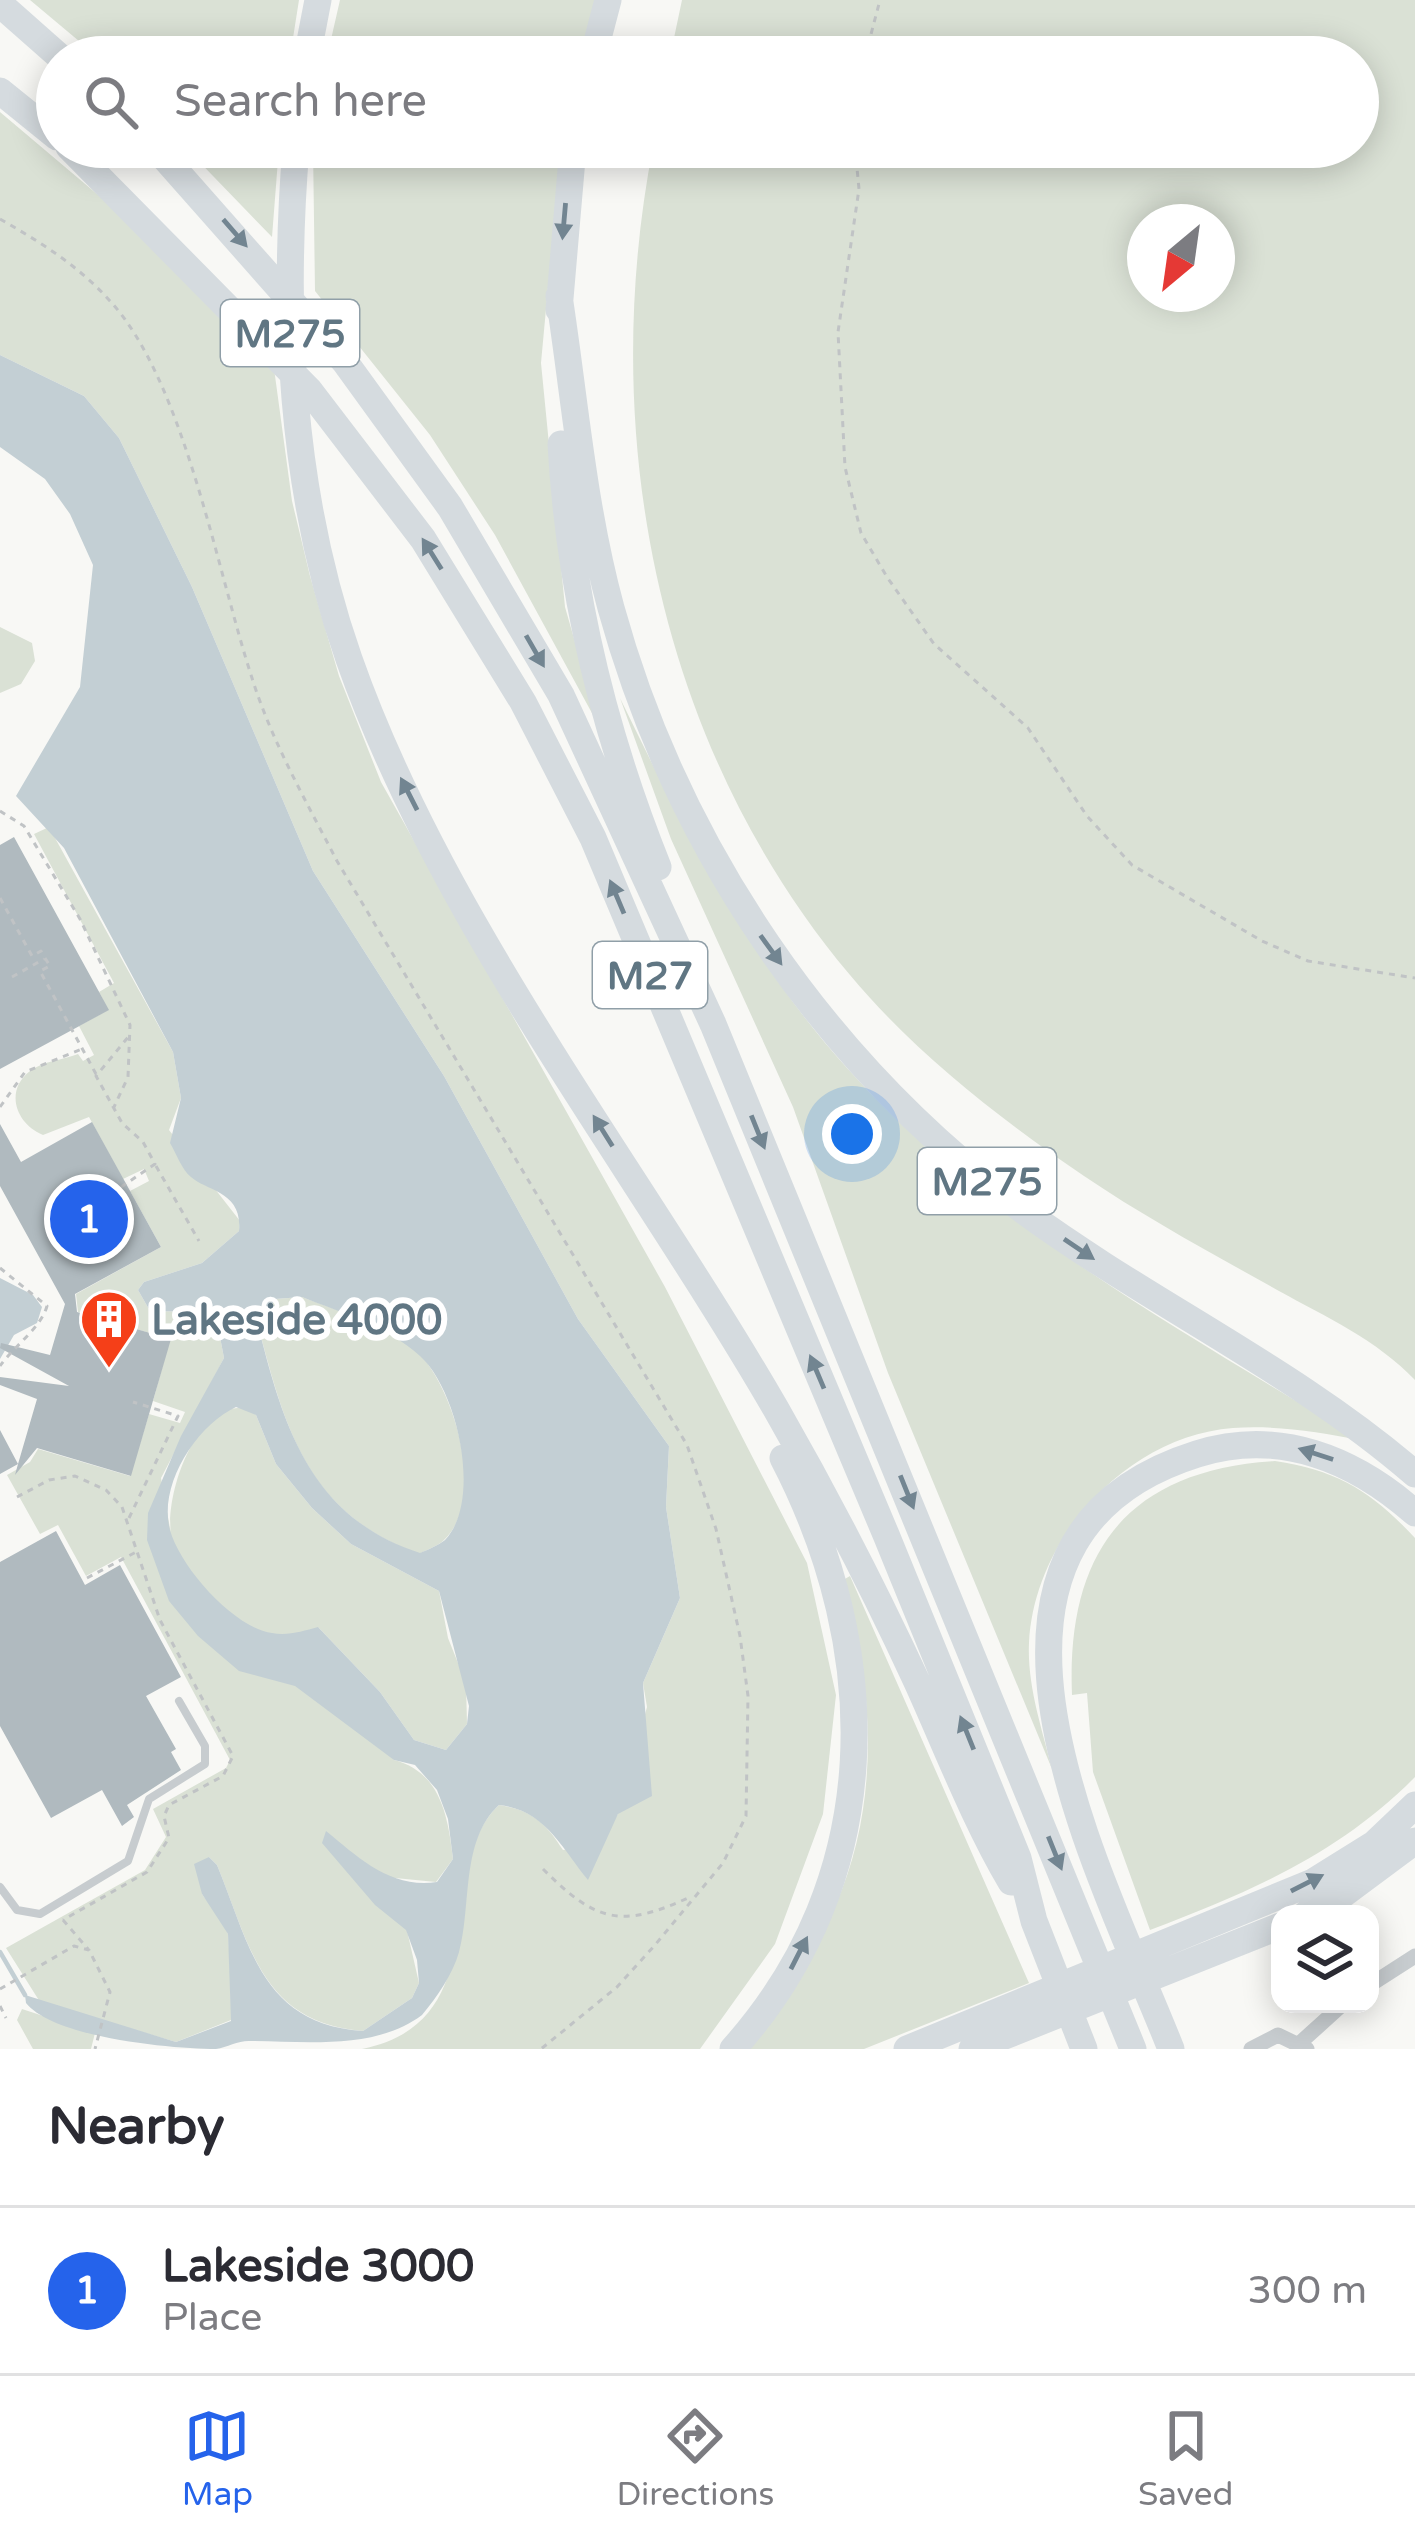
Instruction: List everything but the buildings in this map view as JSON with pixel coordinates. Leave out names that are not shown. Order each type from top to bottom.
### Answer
[{"type":"highway","points":[[311,36],[318,0]]},
{"type":"highway","points":[[599,36],[608,0]]},
{"type":"highway","points":[[0,4],[36,36]]},
{"type":"highway","points":[[0,91],[36,120]]},
{"type":"highway","name":"M27","points":[[90,168],[310,390],[423,539],[523,702],[593,838],[870,1496],[1018,1858],[1034,1922],[1084,2049]]},
{"type":"highway","name":"M27","points":[[174,168],[345,362],[450,507],[561,695],[713,1024],[1133,2049]]},
{"type":"highway","name":"M275","points":[[294,168],[288,238],[297,427],[320,557],[349,659],[455,886],[666,1230],[680,1273],[816,1526],[839,1592],[855,1694],[852,1784],[830,1880],[788,1972],[733,2049]]},
{"type":"highway","name":"M275","points":[[571,168],[559,296],[581,472],[611,608],[646,717],[727,886],[769,948],[881,1083],[1021,1209],[1324,1403],[1415,1474]]},
{"type":"highway","points":[[559,296],[566,530],[591,668],[713,1024]]},
{"type":"highway","points":[[666,1230],[838,1520],[1000,1864],[1034,1922]]},
{"type":"highway","points":[[1171,2049],[1060,1755],[1046,1648],[1056,1583],[1073,1549],[1105,1508],[1148,1474],[1198,1453],[1247,1443],[1294,1447],[1379,1481],[1415,1513]]},
{"type":"highway","points":[[1168,1958],[1374,1844],[1415,1805]]},
{"type":"highway","points":[[1325,1905],[1415,1841]]},
{"type":"highway","points":[[907,2049],[1026,2013],[1168,1958],[1271,1929]]},
{"type":"highway","points":[[972,2049],[1026,2013]]},
{"type":"street","points":[[1379,1979],[1415,1956]]},
{"type":"street","points":[[1251,2049],[1278,2035],[1304,2046],[1335,2013]]},
{"type":"lane","points":[[0,1887],[16,1910],[40,1914],[128,1862],[149,1799],[205,1764],[205,1746],[179,1701]]},
{"type":"path","points":[[871,36],[880,0]]},
{"type":"path","points":[[857,168],[859,189],[838,332],[844,467],[861,533],[887,577],[934,644],[1028,728],[1087,816],[1132,865],[1262,941],[1308,961],[1415,978]]},
{"type":"path","points":[[0,219],[70,263],[110,301],[152,363],[251,678],[288,766],[337,861],[653,1385],[701,1479],[740,1636],[750,1765],[746,1816],[734,1846],[617,1987],[541,2049]]},
{"type":"path","points":[[0,811],[23,826],[80,919],[130,1035],[124,1094],[114,1108]]},
{"type":"path","points":[[0,898],[32,956],[41,950],[50,966],[40,971],[96,1076],[199,1241]]},
{"type":"path","points":[[12,977],[45,958]]},
{"type":"path","points":[[96,1076],[130,1035]]},
{"type":"path","points":[[0,1107],[25,1072],[83,1049]]},
{"type":"path","points":[[111,1194],[155,1164]]},
{"type":"path","points":[[0,1268],[47,1306],[40,1325],[14,1344],[0,1366]]},
{"type":"path","points":[[128,1520],[178,1416],[133,1402]]},
{"type":"path","points":[[17,1497],[50,1480],[75,1476],[106,1490],[128,1520],[160,1620],[227,1742],[233,1764],[223,1777],[169,1804],[164,1816],[169,1838],[147,1873],[62,1919],[106,1978],[106,2013],[95,2049]]},
{"type":"path","points":[[87,1578],[138,1551]]},
{"type":"path","points":[[543,1869],[576,1902],[622,1918],[658,1911],[692,1896]]},
{"type":"path","points":[[0,1989],[74,1946],[89,1950]]},
{"type":"path","points":[[0,2006],[7,2018]]},
{"type":"shaded area","points":[[30,0],[299,0],[293,36],[73,36]]},
{"type":"shaded area","points":[[340,0],[597,0],[587,36],[332,36]]},
{"type":"shaded area","points":[[682,0],[1415,0],[1415,1380],[1350,1330],[1156,1221],[1052,1154],[930,1058],[850,975],[784,886],[730,790],[689,689],[658,584],[640,476],[633,366],[638,256],[650,168],[1379,168],[1379,36],[674,36]]},
{"type":"shaded area","points":[[0,112],[36,142],[36,168],[66,168],[149,238],[273,361],[292,501],[310,576],[339,676],[381,782],[665,1287],[807,1563],[836,1695],[823,1814],[775,1944],[700,2049],[362,2049],[405,2033],[432,2008],[448,1976],[469,1865],[480,1832],[499,1805],[537,1819],[563,1850],[600,1844],[618,1814],[647,1707],[643,1683],[680,1598],[666,1507],[669,1446],[578,1319],[444,1076],[313,871],[192,587],[119,438],[84,396],[0,355]]},
{"type":"shaded area","points":[[205,168],[277,168],[272,237]]},
{"type":"shaded area","points":[[313,168],[559,168],[541,363],[565,607],[599,726],[495,535],[430,435],[315,291]]},
{"type":"shaded area","points":[[0,355],[84,396],[119,438],[192,587],[313,871],[444,1076],[578,1319],[669,1446],[666,1507],[680,1598],[643,1683],[652,1796],[618,1814],[588,1880],[540,1822],[499,1805],[478,1837],[463,1934],[449,1977],[422,2015],[385,2034],[320,2042],[247,2041],[216,2049],[172,2047],[87,2033],[40,2015],[26,2003],[25,1995],[176,2042],[231,2021],[228,1934],[202,1894],[194,1864],[209,1857],[217,1865],[251,1951],[281,1996],[302,2013],[329,2025],[363,2031],[412,1998],[419,1983],[417,1960],[406,1930],[375,1905],[322,1843],[326,1831],[377,1869],[405,1881],[437,1882],[453,1859],[448,1819],[437,1790],[415,1765],[394,1760],[295,1686],[239,1671],[198,1636],[169,1601],[147,1540],[148,1513],[181,1436],[224,1358],[220,1337],[203,1312],[150,1311],[138,1290],[144,1282],[202,1263],[239,1231],[239,1218],[230,1200],[191,1177],[179,1161],[170,1143],[181,1098],[173,1052],[64,848],[16,796],[80,687],[93,565],[70,514],[45,479],[0,447]],"holes":[[[302,1297],[393,1336],[420,1356],[445,1393],[464,1473],[456,1522],[436,1546],[420,1553],[383,1537],[353,1517],[308,1465],[292,1435],[259,1329],[275,1299]],[[236,1407],[256,1415],[276,1464],[312,1508],[351,1544],[439,1591],[469,1706],[467,1724],[446,1750],[414,1740],[380,1692],[318,1627],[284,1634],[257,1629],[210,1594],[185,1561],[170,1530],[175,1476],[194,1442]]]},
{"type":"shaded area","points":[[0,627],[32,643],[35,661],[21,684],[0,693]]},
{"type":"shaded area","points":[[620,698],[694,844],[749,938],[812,1026],[903,1125],[962,1178],[1090,1272],[1360,1440],[1265,1427],[1194,1435],[1157,1450],[1093,1499],[1048,1566],[1029,1643],[1030,1675],[1052,1769],[888,1373],[793,1107],[671,839]]},
{"type":"shaded area","points":[[49,827],[173,1052],[181,1098],[169,1130],[240,1221],[239,1231],[202,1263],[144,1282],[138,1290],[150,1311],[203,1312],[220,1337],[224,1358],[161,1478],[171,1534],[179,1475],[198,1435],[228,1410],[246,1408],[256,1415],[276,1464],[312,1508],[351,1544],[439,1591],[448,1638],[466,1683],[467,1724],[446,1750],[414,1740],[380,1692],[318,1627],[394,1760],[422,1775],[439,1798],[453,1859],[436,1882],[395,1878],[419,1983],[412,1998],[363,2031],[329,2025],[302,2013],[281,1996],[251,1951],[217,1865],[209,1857],[202,1894],[228,1934],[231,2020],[176,2042],[40,2002],[6,1948],[145,1870],[166,1837],[153,1809],[226,1768],[230,1760],[121,1557],[86,1576],[58,1525],[40,1534],[7,1475],[30,1462],[38,1449],[130,1476],[149,1414],[180,1423],[185,1412],[153,1401],[170,1339],[78,1312],[76,1294],[161,1247],[130,1191],[149,1181],[144,1169],[123,1179],[89,1117],[43,1135],[26,1123],[17,1106],[17,1088],[30,1071],[78,1054],[83,1061],[94,1055],[79,1026],[108,1010],[99,992],[114,983],[34,834]]},
{"type":"shaded area","points":[[0,1278],[33,1295],[42,1307],[37,1323],[14,1335],[0,1359]]},
{"type":"shaded area","points":[[302,1297],[367,1321],[413,1347],[447,1398],[462,1449],[463,1500],[457,1522],[444,1540],[419,1554],[351,1516],[327,1492],[292,1435],[259,1329],[275,1299]]},
{"type":"shaded area","points":[[1275,1461],[1336,1477],[1384,1508],[1415,1538],[1415,1777],[1356,1828],[1292,1868],[1150,1930],[1093,1772],[1087,1693],[1072,1695],[1073,1644],[1081,1599],[1095,1560],[1116,1527],[1145,1501],[1180,1481],[1224,1468]]},
{"type":"shaded area","points":[[850,1576],[1029,1983],[864,2049],[749,2049],[826,1925],[850,1867],[860,1827],[868,1744],[861,1661],[843,1580]]},
{"type":"shaded area","points":[[22,2009],[95,2033],[91,2049],[33,2049],[17,2020]]},
{"type":"waterway","points":[[0,1952],[25,1995]]},
{"type":"place","name":"Lakeside 3000","points":[[89,1219]]},
{"type":"place","name":"Lakeside 4000","points":[[109,1370]]}]
